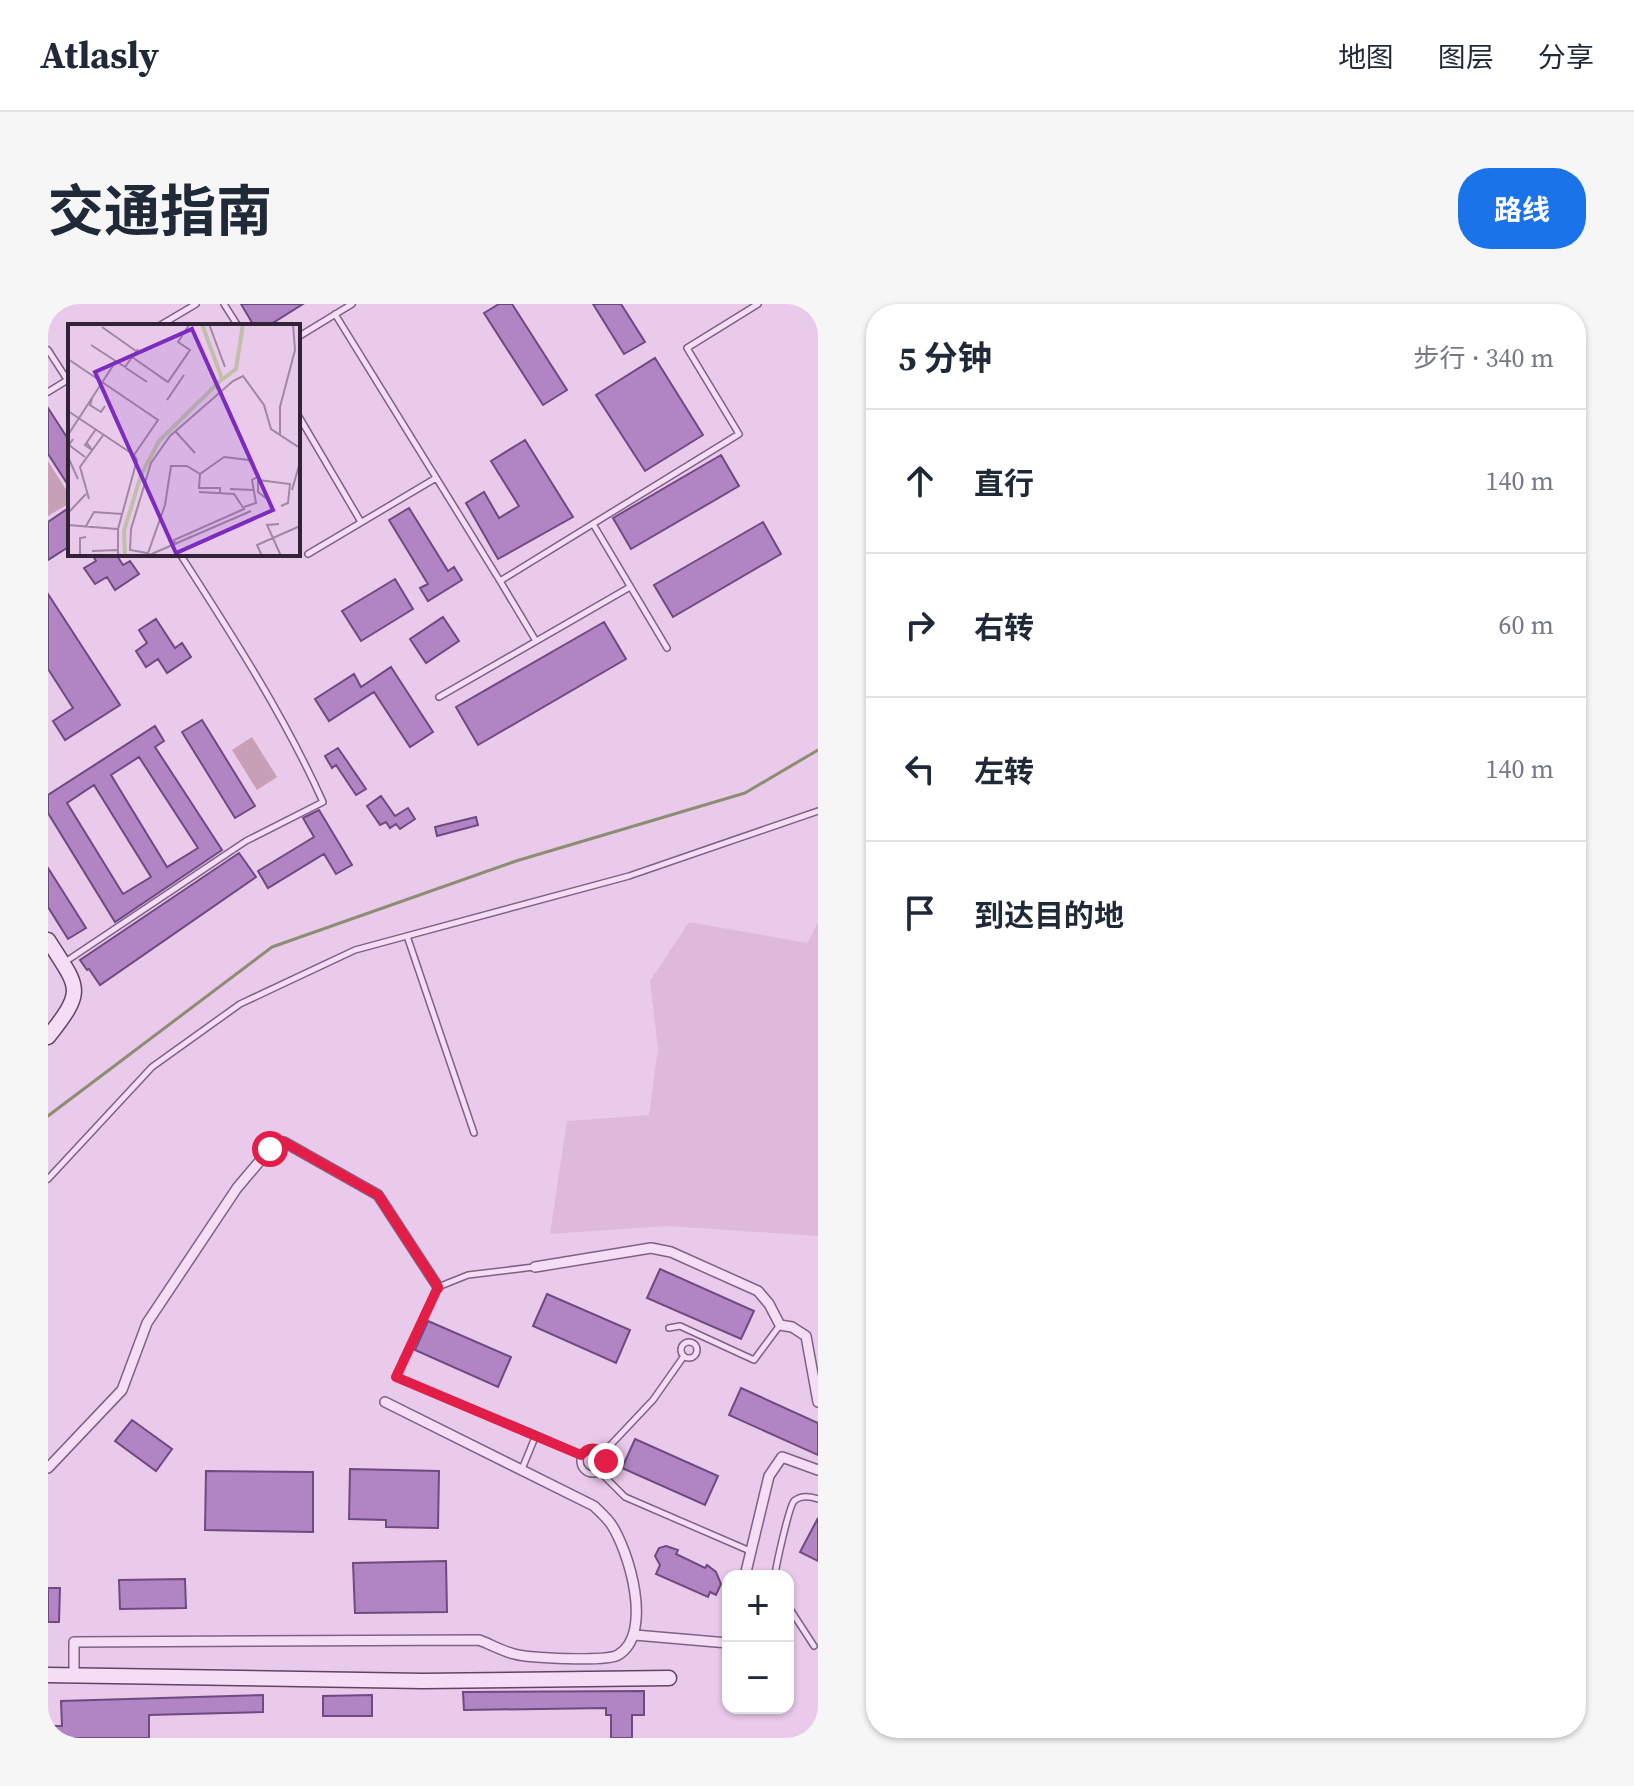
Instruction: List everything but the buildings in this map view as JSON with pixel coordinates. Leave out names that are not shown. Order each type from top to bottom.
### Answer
[{"type":"street","points":[[48,940],[75,986],[72,1007],[48,1037]]},
{"type":"street","points":[[48,1468],[122,1390],[147,1323],[237,1188],[270,1149],[284,1142],[378,1195],[438,1287]]},
{"type":"street","points":[[535,1267],[651,1248],[671,1252],[758,1291],[780,1325],[792,1327],[806,1336],[818,1402]]},
{"type":"street","points":[[74,1676],[74,1642],[479,1640],[515,1654],[600,1659],[622,1653],[635,1635],[635,1612],[630,1565],[610,1522],[594,1506],[385,1402]]},
{"type":"street","points":[[746,1570],[769,1476],[782,1457],[818,1470]]},
{"type":"street","points":[[635,1635],[722,1642]]},
{"type":"street","points":[[48,1675],[423,1681],[669,1678]]},
{"type":"lane","points":[[162,324],[196,304]]},
{"type":"lane","points":[[224,304],[237,324]]},
{"type":"lane","points":[[300,336],[352,304]]},
{"type":"lane","points":[[500,581],[739,434],[687,348],[758,304]]},
{"type":"lane","points":[[335,314],[536,641]]},
{"type":"lane","points":[[48,350],[68,380]]},
{"type":"lane","points":[[48,392],[68,382]]},
{"type":"lane","points":[[300,418],[361,522]]},
{"type":"lane","points":[[308,554],[436,478]]},
{"type":"lane","points":[[593,524],[667,648]]},
{"type":"lane","points":[[63,963],[246,841],[323,802],[301,753],[245,655],[181,556]]},
{"type":"lane","points":[[439,697],[630,587]]},
{"type":"lane","points":[[48,1179],[152,1067],[240,1004],[355,950],[629,876],[818,811]]},
{"type":"lane","points":[[407,936],[474,1133]]},
{"type":"lane","points":[[535,1267],[468,1275],[438,1287],[396,1377],[581,1455]]},
{"type":"lane","points":[[669,1328],[680,1326],[754,1360],[780,1325]]},
{"type":"lane","points":[[694,1343],[699,1336]]},
{"type":"lane","points":[[603,1453],[653,1400],[684,1356],[682,1346],[686,1342],[694,1343]]},
{"type":"lane","points":[[684,1356],[691,1358],[696,1355],[694,1343]]},
{"type":"lane","points":[[522,1469],[536,1435]]},
{"type":"lane","points":[[591,1448],[603,1453],[606,1461],[600,1472],[591,1474],[580,1463],[581,1455],[591,1448]]},
{"type":"lane","points":[[600,1472],[625,1497],[751,1551]]},
{"type":"lane","points":[[776,1570],[790,1507],[805,1496],[818,1499]]},
{"type":"lane","points":[[794,1615],[814,1646]]},
{"type":"shaded area","points":[[48,461],[68,493],[68,504],[48,516]]},
{"type":"shaded area","points":[[252,737],[277,777],[257,790],[232,750]]},
{"type":"shaded area","points":[[689,922],[807,943],[818,923],[818,1236],[667,1226],[550,1234],[567,1121],[649,1115],[658,1049],[650,981]]},
{"type":"waterway","points":[[48,1116],[272,947],[516,861],[745,793],[818,750]]},
{"type":"route","points":[[270,1149],[284,1142],[378,1195],[438,1287],[396,1377],[581,1455],[587,1449],[596,1448],[603,1453],[606,1461]]}]
